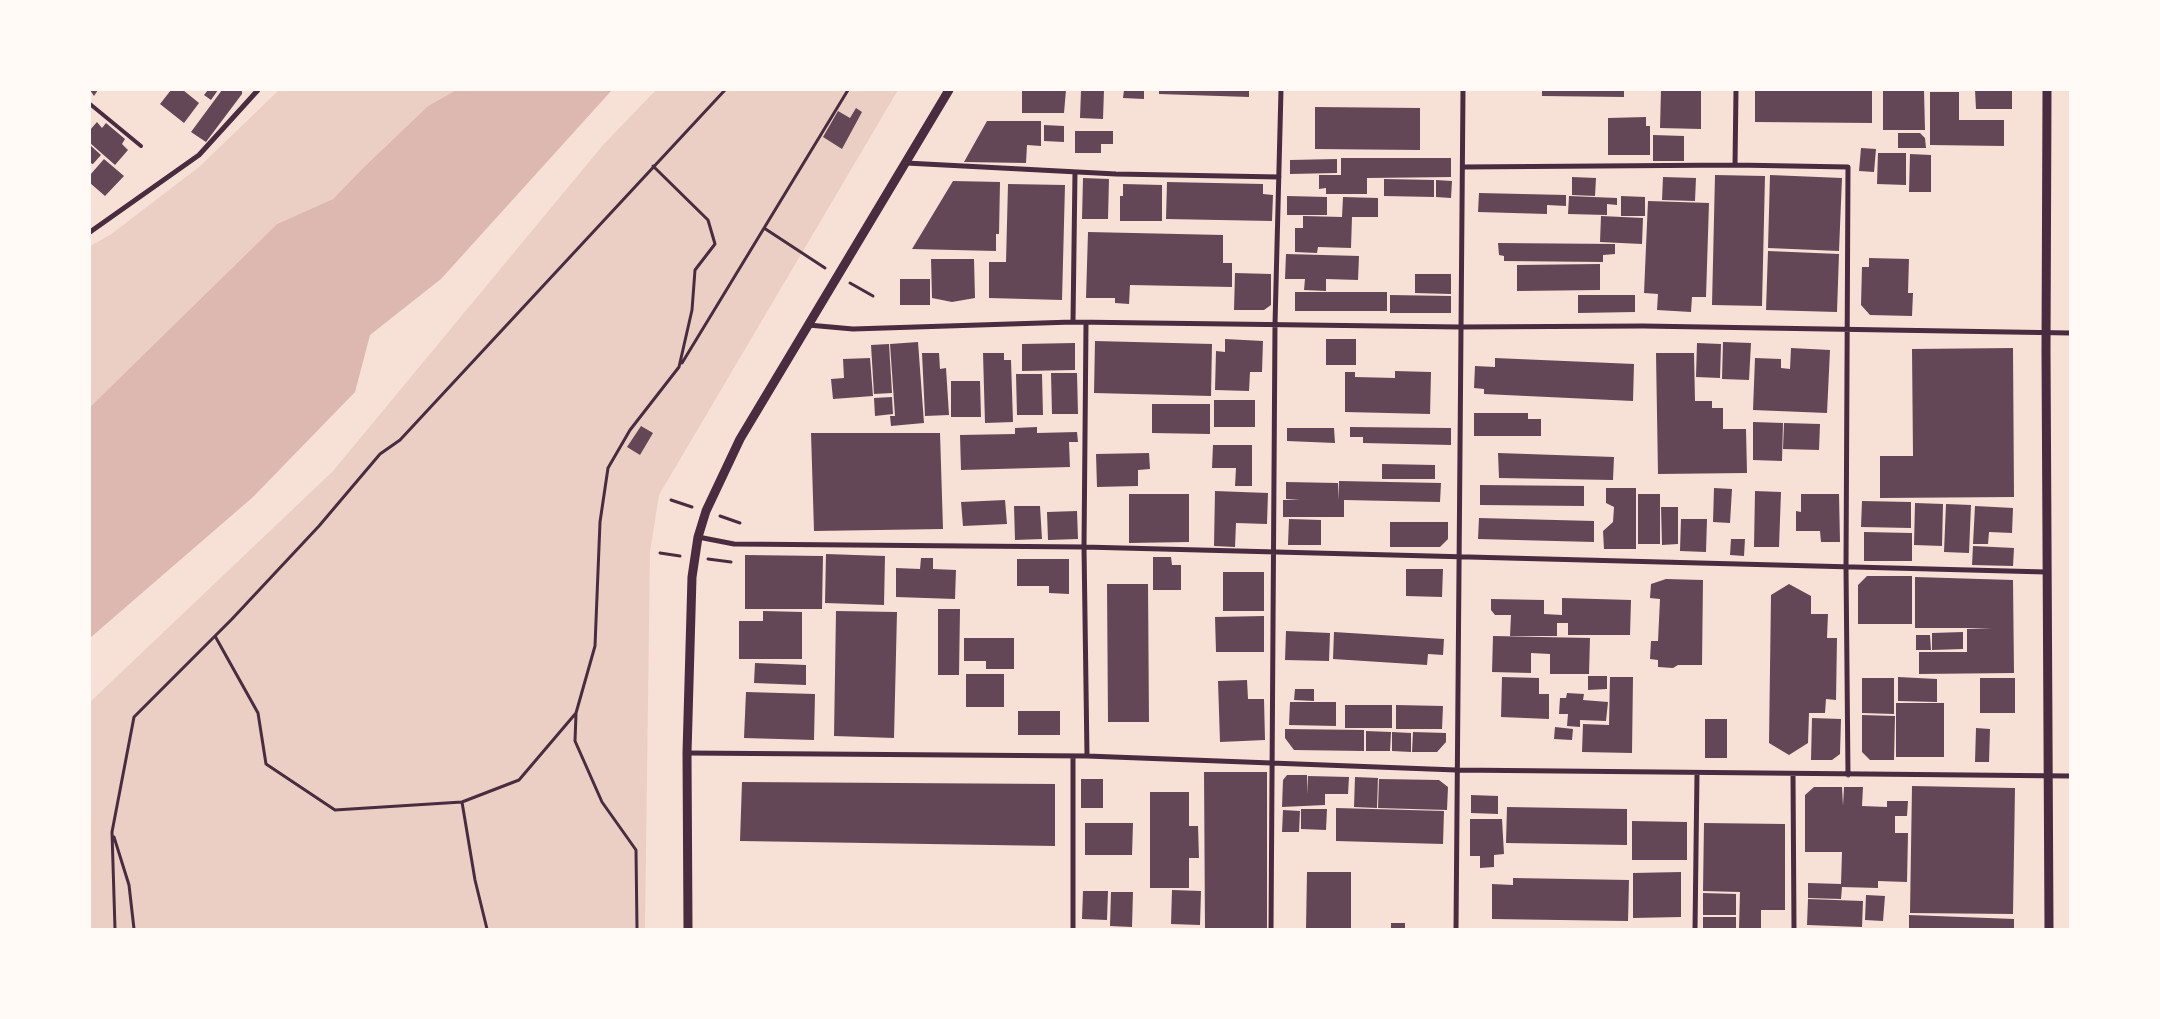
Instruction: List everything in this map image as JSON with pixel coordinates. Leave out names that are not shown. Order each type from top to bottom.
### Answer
[{"type":"street","points":[[90,232],[199,155],[258,90]]},
{"type":"street","points":[[688,929],[687,753],[692,577],[698,538],[706,511],[740,439],[949,90]]},
{"type":"street","points":[[1271,929],[1275,324],[1281,90]]},
{"type":"street","points":[[1456,929],[1463,90]]},
{"type":"street","points":[[1735,164],[1736,90]]},
{"type":"street","points":[[2047,90],[2046,572],[2049,929]]},
{"type":"street","points":[[906,163],[1075,172],[1280,177]]},
{"type":"street","points":[[1463,167],[1735,164],[1848,167],[1846,567],[1848,775]]},
{"type":"street","points":[[1073,322],[1075,172]]},
{"type":"street","points":[[808,324],[853,329],[1073,322],[1086,324],[1275,324],[1460,327],[1643,326],[2070,333]]},
{"type":"street","points":[[1086,324],[1084,547],[1087,756]]},
{"type":"street","points":[[698,538],[734,544],[1084,547],[2046,572]]},
{"type":"street","points":[[687,753],[1087,756],[1456,770],[2070,776]]},
{"type":"street","points":[[1073,757],[1073,929]]},
{"type":"street","points":[[1696,929],[1697,773]]},
{"type":"street","points":[[1793,774],[1794,929]]},
{"type":"lane","points":[[90,104],[140,146]]},
{"type":"path","points":[[115,929],[112,832],[134,717],[215,636],[319,526],[380,454],[400,440],[725,90]]},
{"type":"path","points":[[637,929],[636,850],[602,802],[575,741],[576,713],[595,646],[600,522],[608,468],[630,430],[679,367],[848,90]]},
{"type":"path","points":[[653,166],[708,220],[715,244],[694,270],[692,310],[679,367]]},
{"type":"path","points":[[764,228],[837,276],[873,296]]},
{"type":"path","points":[[671,500],[740,522]]},
{"type":"path","points":[[215,636],[258,713],[266,764],[336,810],[462,802],[520,780],[576,713]]},
{"type":"path","points":[[462,802],[475,880],[488,929]]},
{"type":"path","points":[[112,832],[129,885],[134,929]]},
{"type":"shaded area","points":[[279,90],[456,90],[428,106],[333,199],[277,224],[90,407],[90,246],[110,235],[199,167]]},
{"type":"shaded area","points":[[456,90],[612,90],[441,279],[370,335],[355,392],[253,497],[90,638],[90,407],[277,224],[333,199],[428,106]]},
{"type":"shaded area","points":[[656,90],[898,90],[659,495],[650,552],[645,929],[90,929],[90,702],[333,471],[603,145]]},
{"type":"building","points":[[90,90],[98,90],[94,96]]},
{"type":"building","points":[[171,90],[183,90],[199,103],[184,123],[160,104]]},
{"type":"building","points":[[208,90],[218,90],[211,100],[204,95]]},
{"type":"building","points":[[222,90],[242,90],[242,94],[206,142],[191,132]]},
{"type":"building","points":[[1022,90],[1066,90],[1064,113],[1022,113]]},
{"type":"building","points":[[1081,90],[1104,90],[1103,119],[1080,118]]},
{"type":"building","points":[[1124,90],[1144,90],[1144,99],[1123,98]]},
{"type":"building","points":[[1159,90],[1249,90],[1249,97],[1159,94]]},
{"type":"building","points":[[1542,90],[1624,90],[1624,97],[1542,96]]},
{"type":"building","points":[[1661,90],[1701,90],[1701,129],[1660,128]]},
{"type":"building","points":[[1755,90],[1872,90],[1872,123],[1755,122]]},
{"type":"building","points":[[1883,90],[1924,90],[1925,130],[1883,130]]},
{"type":"building","points":[[1975,90],[2012,90],[2012,109],[1976,109]]},
{"type":"building","points":[[1930,92],[1959,92],[1959,120],[2004,120],[2004,146],[1930,145]]},
{"type":"building","points":[[1315,107],[1420,108],[1420,150],[1315,149]]},
{"type":"building","points":[[856,108],[862,112],[842,149],[823,137],[838,111],[850,118]]},
{"type":"building","points":[[1646,117],[1646,126],[1650,126],[1650,155],[1608,155],[1608,118]]},
{"type":"building","points":[[987,121],[1041,121],[1041,146],[1027,145],[1026,163],[964,162]]},
{"type":"building","points":[[97,122],[102,128],[106,123],[125,139],[122,144],[128,150],[115,165],[90,143],[90,130]]},
{"type":"building","points":[[1044,125],[1064,126],[1064,142],[1044,141]]},
{"type":"building","points":[[1075,131],[1113,131],[1113,144],[1101,144],[1101,153],[1075,153]]},
{"type":"building","points":[[1898,133],[1920,133],[1925,138],[1926,148],[1898,148]]},
{"type":"building","points":[[1653,135],[1684,136],[1684,161],[1653,161]]},
{"type":"building","points":[[90,145],[101,155],[93,164],[90,163]]},
{"type":"building","points":[[1861,148],[1876,149],[1874,172],[1859,171]]},
{"type":"building","points":[[1878,153],[1906,153],[1906,185],[1877,184]]},
{"type":"building","points":[[1910,154],[1931,155],[1931,192],[1909,192]]},
{"type":"building","points":[[1341,158],[1451,158],[1451,177],[1367,178],[1367,194],[1326,194],[1326,188],[1319,189],[1319,175],[1341,175]]},
{"type":"building","points":[[104,159],[124,176],[105,196],[90,183],[90,175]]},
{"type":"building","points":[[1337,159],[1337,173],[1290,174],[1290,160]]},
{"type":"building","points":[[1715,175],[1765,176],[1762,306],[1712,305]]},
{"type":"building","points":[[1770,175],[1842,178],[1839,251],[1768,248]]},
{"type":"building","points":[[1572,177],[1596,178],[1595,196],[1572,195]]},
{"type":"building","points":[[1663,177],[1696,178],[1695,201],[1662,200]]},
{"type":"building","points":[[1083,178],[1109,179],[1108,219],[1082,219]]},
{"type":"building","points":[[1384,179],[1434,180],[1434,197],[1384,196]]},
{"type":"building","points":[[1436,180],[1452,181],[1451,198],[1436,197]]},
{"type":"building","points":[[953,181],[1000,182],[999,234],[996,234],[996,251],[912,249]]},
{"type":"building","points":[[1167,182],[1263,184],[1263,194],[1273,195],[1272,221],[1166,219]]},
{"type":"building","points":[[1008,184],[1065,185],[1062,300],[989,298],[989,262],[1006,262]]},
{"type":"building","points":[[1123,184],[1162,185],[1162,221],[1120,221],[1120,196],[1123,196]]},
{"type":"building","points":[[1479,193],[1566,195],[1566,206],[1547,205],[1547,214],[1478,212]]},
{"type":"building","points":[[1287,196],[1327,197],[1327,215],[1287,215]]},
{"type":"building","points":[[1569,196],[1617,198],[1617,205],[1607,204],[1607,215],[1568,214]]},
{"type":"building","points":[[1621,196],[1645,197],[1645,216],[1621,216]]},
{"type":"building","points":[[1343,197],[1378,198],[1378,217],[1352,217],[1351,248],[1318,247],[1317,253],[1295,252],[1295,228],[1303,228],[1303,216],[1342,217]]},
{"type":"building","points":[[1648,201],[1709,203],[1706,297],[1692,297],[1691,312],[1657,310],[1658,294],[1644,293]]},
{"type":"building","points":[[1601,216],[1643,218],[1642,244],[1600,242]]},
{"type":"building","points":[[1088,232],[1223,235],[1223,263],[1232,263],[1232,287],[1130,285],[1129,304],[1115,303],[1115,298],[1086,298]]},
{"type":"building","points":[[1498,243],[1615,244],[1615,254],[1603,255],[1603,262],[1504,261],[1504,256],[1499,255]]},
{"type":"building","points":[[1768,251],[1839,254],[1837,312],[1766,310]]},
{"type":"building","points":[[1286,254],[1359,256],[1358,280],[1326,279],[1326,291],[1304,290],[1305,279],[1285,279]]},
{"type":"building","points":[[1869,258],[1909,259],[1908,293],[1913,293],[1912,316],[1870,315],[1861,305],[1862,267],[1869,267]]},
{"type":"building","points":[[931,259],[974,259],[975,298],[952,302],[932,298]]},
{"type":"building","points":[[1600,264],[1600,290],[1517,291],[1517,265]]},
{"type":"building","points":[[1235,273],[1271,274],[1271,305],[1264,310],[1234,310]]},
{"type":"building","points":[[1415,274],[1451,274],[1451,294],[1415,293]]},
{"type":"building","points":[[900,279],[930,279],[930,305],[900,305]]},
{"type":"building","points":[[1295,292],[1387,292],[1387,311],[1295,311]]},
{"type":"building","points":[[1390,295],[1451,296],[1451,313],[1390,313]]},
{"type":"building","points":[[1578,295],[1635,295],[1635,312],[1578,313]]},
{"type":"building","points":[[1225,339],[1263,341],[1262,372],[1250,372],[1249,391],[1215,390],[1216,351],[1225,352]]},
{"type":"building","points":[[1326,339],[1356,339],[1356,365],[1326,365]]},
{"type":"building","points":[[1095,341],[1212,344],[1211,396],[1094,393]]},
{"type":"building","points":[[918,342],[924,423],[891,426],[890,416],[895,416],[890,344]]},
{"type":"building","points":[[1723,342],[1751,343],[1749,380],[1722,379]]},
{"type":"building","points":[[1075,343],[1075,370],[1022,371],[1022,344]]},
{"type":"building","points":[[1697,343],[1721,344],[1720,378],[1696,377]]},
{"type":"building","points":[[889,344],[892,393],[874,394],[871,345]]},
{"type":"building","points":[[1791,348],[1830,350],[1827,413],[1753,410],[1755,358],[1781,359],[1781,368],[1790,369]]},
{"type":"building","points":[[2013,348],[2014,497],[1880,498],[1880,456],[1913,456],[1912,349]]},
{"type":"building","points":[[922,353],[939,353],[940,369],[946,368],[949,415],[925,416]]},
{"type":"building","points":[[983,353],[1004,353],[1004,360],[1011,360],[1013,422],[985,423]]},
{"type":"building","points":[[1656,353],[1694,353],[1695,401],[1712,401],[1712,408],[1723,408],[1723,429],[1746,429],[1747,473],[1658,474]]},
{"type":"building","points":[[870,358],[873,396],[833,399],[831,379],[844,378],[843,359]]},
{"type":"building","points":[[1495,358],[1634,364],[1633,401],[1484,394],[1484,389],[1474,388],[1475,366],[1495,367]]},
{"type":"building","points":[[1395,371],[1431,372],[1430,414],[1345,412],[1345,372],[1355,372],[1355,377],[1395,378]]},
{"type":"building","points":[[1051,373],[1077,373],[1078,414],[1052,414]]},
{"type":"building","points":[[1016,374],[1042,374],[1043,415],[1017,415]]},
{"type":"building","points":[[951,381],[980,381],[981,417],[951,417]]},
{"type":"building","points":[[892,397],[893,414],[875,416],[874,398]]},
{"type":"building","points":[[1214,400],[1255,400],[1255,427],[1214,427]]},
{"type":"building","points":[[1152,404],[1210,404],[1210,434],[1152,433]]},
{"type":"building","points":[[1474,413],[1528,413],[1528,419],[1541,419],[1541,436],[1474,436]]},
{"type":"building","points":[[1753,422],[1783,423],[1782,461],[1753,460]]},
{"type":"building","points":[[1784,423],[1820,424],[1819,450],[1783,449]]},
{"type":"building","points":[[641,426],[653,433],[640,455],[627,447]]},
{"type":"building","points":[[1037,427],[1037,433],[1077,432],[1078,442],[1069,442],[1070,467],[961,470],[960,435],[1015,434],[1015,428]]},
{"type":"building","points":[[1350,427],[1451,428],[1451,445],[1363,443],[1363,437],[1350,437]]},
{"type":"building","points":[[1287,428],[1334,428],[1335,443],[1287,441]]},
{"type":"building","points":[[811,433],[940,433],[943,529],[814,531]]},
{"type":"building","points":[[1213,445],[1252,445],[1252,486],[1235,486],[1236,468],[1212,468]]},
{"type":"building","points":[[1149,453],[1150,469],[1138,470],[1138,486],[1097,487],[1096,454]]},
{"type":"building","points":[[1498,453],[1614,457],[1613,480],[1499,478]]},
{"type":"building","points":[[1382,464],[1435,465],[1435,479],[1382,479]]},
{"type":"building","points":[[1339,481],[1441,483],[1440,502],[1344,500],[1344,517],[1283,517],[1283,500],[1300,500],[1286,499],[1286,482],[1338,483],[1339,500]]},
{"type":"building","points":[[1480,485],[1584,486],[1584,506],[1480,505]]},
{"type":"building","points":[[1606,488],[1636,488],[1636,549],[1604,549],[1603,531],[1613,522],[1614,507],[1606,503]]},
{"type":"building","points":[[1714,488],[1732,489],[1730,523],[1713,522]]},
{"type":"building","points":[[1215,491],[1268,493],[1267,524],[1236,523],[1235,547],[1214,546]]},
{"type":"building","points":[[1755,491],[1781,492],[1779,547],[1754,547]]},
{"type":"building","points":[[1129,494],[1189,494],[1189,542],[1129,543]]},
{"type":"building","points":[[1638,494],[1660,494],[1660,544],[1638,544]]},
{"type":"building","points":[[1801,494],[1839,494],[1840,542],[1821,542],[1820,531],[1796,531],[1796,511],[1801,512]]},
{"type":"building","points":[[1005,500],[1007,524],[963,526],[961,502]]},
{"type":"building","points":[[1862,501],[1911,502],[1911,528],[1861,527]]},
{"type":"building","points":[[1915,503],[1943,504],[1942,546],[1914,545]]},
{"type":"building","points":[[1946,504],[1971,505],[1969,553],[1944,552]]},
{"type":"building","points":[[1014,506],[1040,506],[1042,539],[1015,540]]},
{"type":"building","points":[[1975,506],[2013,508],[2012,533],[1989,532],[1988,544],[1973,544]]},
{"type":"building","points":[[1661,507],[1678,507],[1678,544],[1662,545]]},
{"type":"building","points":[[1077,511],[1078,539],[1048,540],[1047,512]]},
{"type":"building","points":[[1479,518],[1594,521],[1594,542],[1478,539]]},
{"type":"building","points":[[1289,519],[1321,520],[1321,545],[1288,545]]},
{"type":"building","points":[[1681,519],[1707,519],[1706,552],[1680,551]]},
{"type":"building","points":[[1390,522],[1448,522],[1448,539],[1440,547],[1390,547]]},
{"type":"building","points":[[1864,532],[1912,533],[1912,561],[1864,561]]},
{"type":"building","points":[[1731,539],[1745,539],[1744,556],[1730,555]]},
{"type":"building","points":[[1973,546],[2014,548],[2013,566],[1972,565]]},
{"type":"building","points":[[826,554],[885,556],[884,605],[825,603]]},
{"type":"building","points":[[745,555],[823,556],[822,609],[745,609]]},
{"type":"building","points":[[1153,557],[1171,557],[1172,565],[1181,565],[1181,590],[1153,590]]},
{"type":"building","points":[[921,558],[933,558],[933,569],[956,570],[955,599],[896,597],[896,568],[920,569]]},
{"type":"building","points":[[1017,559],[1069,559],[1069,594],[1049,593],[1049,586],[1017,586]]},
{"type":"building","points":[[1406,569],[1443,569],[1442,597],[1406,596]]},
{"type":"building","points":[[1223,572],[1264,572],[1264,611],[1223,611]]},
{"type":"building","points":[[1867,576],[1912,576],[1912,624],[1858,624],[1858,585]]},
{"type":"building","points":[[1915,577],[2013,580],[2014,673],[1919,674],[1919,652],[1967,652],[1967,629],[1992,628],[1915,628]]},
{"type":"building","points":[[1666,579],[1703,580],[1702,665],[1678,665],[1673,668],[1658,667],[1658,660],[1650,659],[1651,641],[1658,641],[1660,599],[1650,598],[1651,584]]},
{"type":"building","points":[[1107,584],[1148,584],[1149,722],[1108,722]]},
{"type":"building","points":[[1789,584],[1811,596],[1811,614],[1828,614],[1827,638],[1837,638],[1836,700],[1826,699],[1825,713],[1809,713],[1808,743],[1789,755],[1769,743],[1771,595]]},
{"type":"building","points":[[1562,598],[1631,600],[1630,635],[1568,635],[1568,623],[1557,623],[1557,636],[1510,636],[1511,615],[1495,615],[1491,610],[1491,599],[1544,600],[1544,614],[1562,615]]},
{"type":"building","points":[[938,609],[960,609],[959,675],[938,675]]},
{"type":"building","points":[[763,611],[802,612],[802,659],[739,659],[739,621],[763,621]]},
{"type":"building","points":[[836,611],[897,612],[894,738],[834,736]]},
{"type":"building","points":[[1264,616],[1264,652],[1216,652],[1215,617]]},
{"type":"building","points":[[1286,631],[1330,633],[1329,661],[1285,660]]},
{"type":"building","points":[[1334,632],[1444,639],[1443,655],[1428,654],[1427,665],[1333,659]]},
{"type":"building","points":[[1963,632],[1963,649],[1932,650],[1932,633]]},
{"type":"building","points":[[1916,635],[1930,635],[1931,650],[1916,650]]},
{"type":"building","points":[[1493,636],[1590,638],[1589,674],[1550,674],[1550,654],[1531,653],[1531,673],[1492,672]]},
{"type":"building","points":[[964,638],[1014,638],[1014,669],[986,669],[986,661],[964,661]]},
{"type":"building","points":[[755,663],[806,665],[806,685],[754,683]]},
{"type":"building","points":[[966,674],[1004,674],[1004,707],[966,707]]},
{"type":"building","points":[[1588,676],[1607,676],[1607,689],[1588,690]]},
{"type":"building","points":[[1502,677],[1539,678],[1539,694],[1549,694],[1549,719],[1501,717]]},
{"type":"building","points":[[1610,677],[1633,677],[1632,753],[1582,752],[1583,724],[1609,725]]},
{"type":"building","points":[[1898,677],[1937,679],[1937,702],[1898,701]]},
{"type":"building","points":[[1862,678],[1894,678],[1894,714],[1862,713]]},
{"type":"building","points":[[1980,678],[2015,678],[2015,713],[1980,713]]},
{"type":"building","points":[[1247,680],[1248,699],[1264,699],[1265,740],[1220,742],[1218,681]]},
{"type":"building","points":[[1295,689],[1314,689],[1314,701],[1294,700]]},
{"type":"building","points":[[746,692],[815,694],[814,740],[744,738]]},
{"type":"building","points":[[1567,693],[1584,694],[1583,700],[1608,702],[1606,721],[1580,720],[1580,727],[1567,726],[1568,714],[1559,714],[1560,698],[1566,698]]},
{"type":"building","points":[[1290,702],[1336,702],[1336,726],[1289,725]]},
{"type":"building","points":[[1896,703],[1944,703],[1944,757],[1896,757]]},
{"type":"building","points":[[1345,705],[1392,705],[1392,728],[1345,728]]},
{"type":"building","points":[[1396,705],[1443,706],[1442,729],[1396,729]]},
{"type":"building","points":[[1018,711],[1060,711],[1060,735],[1018,735]]},
{"type":"building","points":[[1862,715],[1895,716],[1894,760],[1870,760],[1862,752]]},
{"type":"building","points":[[1812,718],[1841,719],[1840,754],[1832,760],[1811,760]]},
{"type":"building","points":[[1705,719],[1727,719],[1727,758],[1705,758]]},
{"type":"building","points":[[1555,727],[1573,729],[1572,740],[1554,739]]},
{"type":"building","points":[[1976,728],[1990,729],[1989,762],[1975,762]]},
{"type":"building","points":[[1285,729],[1364,730],[1364,751],[1294,750],[1285,738]]},
{"type":"building","points":[[1366,731],[1391,732],[1390,751],[1366,751]]},
{"type":"building","points":[[1392,732],[1411,733],[1411,752],[1392,751]]},
{"type":"building","points":[[1413,732],[1446,733],[1446,742],[1437,752],[1412,752]]},
{"type":"building","points":[[1204,772],[1267,772],[1267,929],[1205,929]]},
{"type":"building","points":[[1287,775],[1307,775],[1307,794],[1308,776],[1349,777],[1348,794],[1325,794],[1325,805],[1282,807],[1283,780]]},
{"type":"building","points":[[1355,777],[1378,778],[1377,808],[1354,807]]},
{"type":"building","points":[[1081,779],[1103,779],[1103,808],[1081,808]]},
{"type":"building","points":[[1379,779],[1439,780],[1448,787],[1447,810],[1378,808]]},
{"type":"building","points":[[742,782],[1055,784],[1055,846],[740,841]]},
{"type":"building","points":[[1912,786],[2015,788],[2013,914],[1910,913]]},
{"type":"building","points":[[1814,787],[1842,787],[1843,806],[1844,787],[1863,787],[1862,806],[1887,807],[1887,801],[1908,801],[1907,816],[1895,816],[1895,833],[1908,833],[1907,882],[1878,881],[1878,888],[1842,887],[1841,899],[1808,898],[1808,883],[1841,884],[1842,852],[1805,852],[1805,795]]},
{"type":"building","points":[[1150,792],[1189,792],[1189,826],[1198,826],[1199,858],[1189,858],[1189,888],[1150,888]]},
{"type":"building","points":[[1471,795],[1498,796],[1498,814],[1471,813]]},
{"type":"building","points":[[1507,807],[1627,809],[1627,845],[1506,843]]},
{"type":"building","points":[[1336,808],[1444,811],[1443,844],[1336,841]]},
{"type":"building","points":[[1301,809],[1327,809],[1326,830],[1301,829]]},
{"type":"building","points":[[1283,810],[1300,811],[1299,832],[1282,832]]},
{"type":"building","points":[[1470,819],[1502,819],[1504,854],[1494,855],[1494,867],[1480,868],[1480,856],[1470,856]]},
{"type":"building","points":[[1632,821],[1687,822],[1687,860],[1632,860]]},
{"type":"building","points":[[1085,823],[1133,823],[1132,855],[1085,855]]},
{"type":"building","points":[[1704,823],[1785,824],[1785,910],[1761,910],[1761,929],[1739,929],[1740,892],[1703,891]]},
{"type":"building","points":[[1307,872],[1351,872],[1351,929],[1306,929]]},
{"type":"building","points":[[1681,872],[1681,917],[1633,918],[1633,873]]},
{"type":"building","points":[[1513,878],[1629,880],[1628,921],[1492,919],[1492,884],[1513,885]]},
{"type":"building","points":[[1172,890],[1201,891],[1200,925],[1171,924]]},
{"type":"building","points":[[1083,891],[1108,891],[1107,920],[1082,919]]},
{"type":"building","points":[[1111,892],[1133,892],[1132,927],[1110,926]]},
{"type":"building","points":[[1703,893],[1736,894],[1736,915],[1703,915]]},
{"type":"building","points":[[1866,895],[1885,896],[1883,921],[1865,920]]},
{"type":"building","points":[[1808,899],[1863,901],[1862,927],[1807,925]]},
{"type":"building","points":[[1909,915],[2014,919],[2014,929],[1909,929]]},
{"type":"building","points":[[1703,917],[1736,917],[1736,929],[1703,929]]},
{"type":"building","points":[[1391,923],[1405,923],[1405,929],[1391,929]]}]
